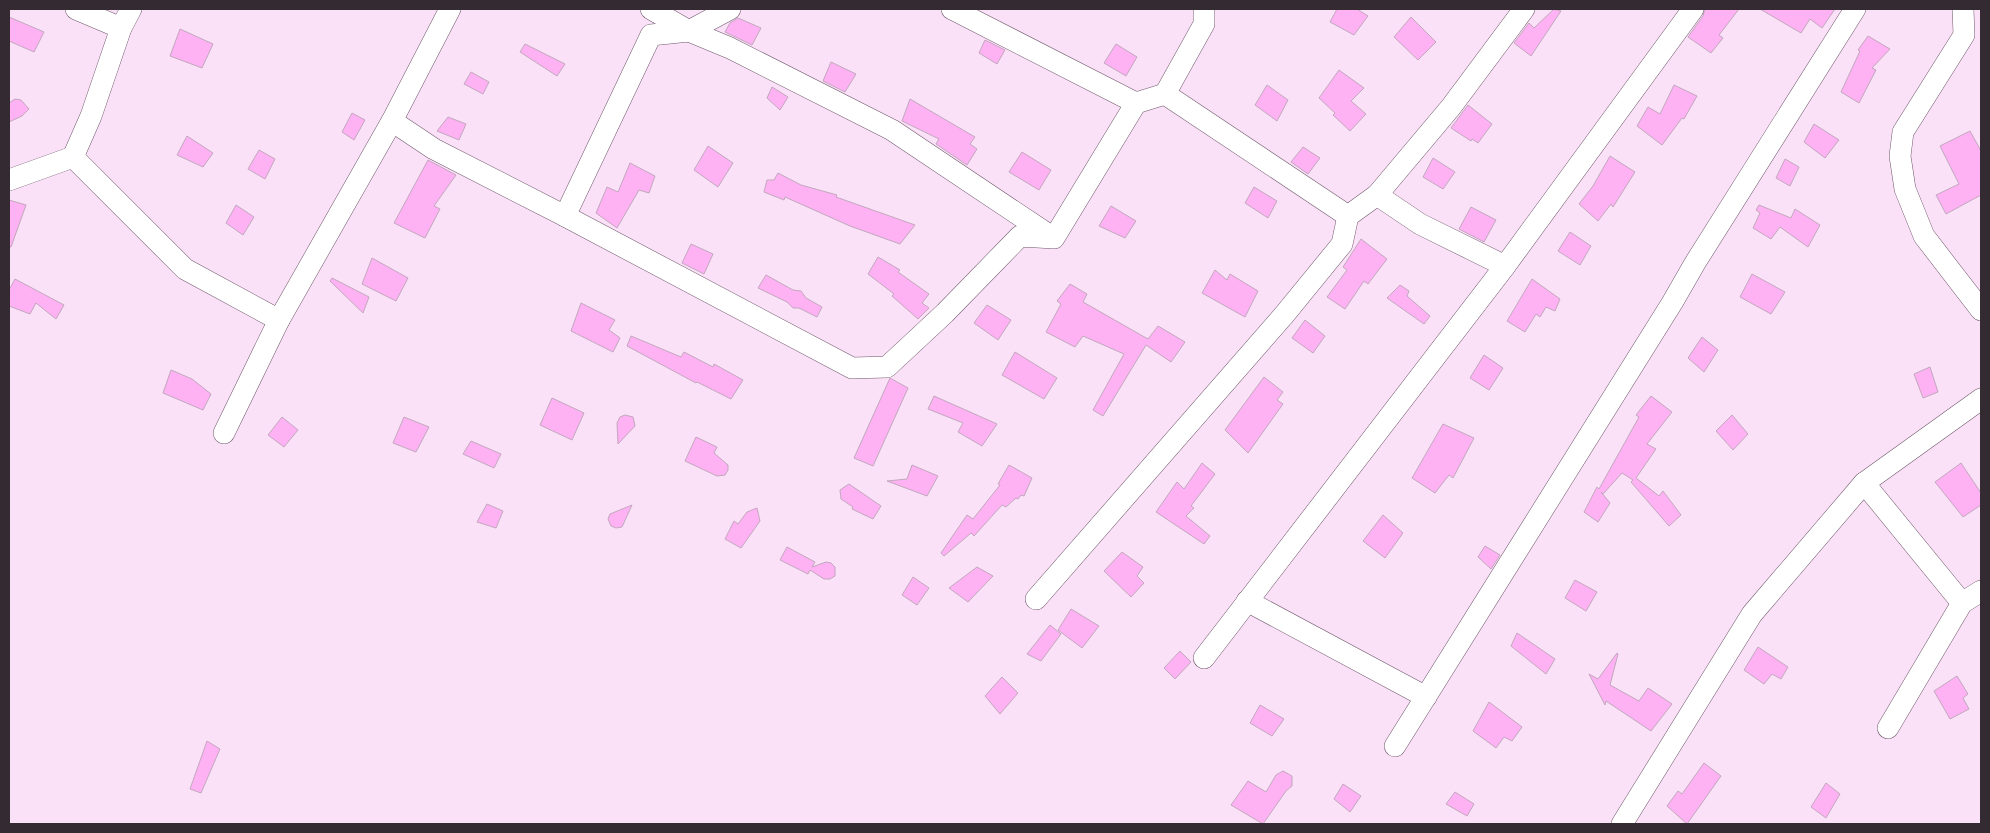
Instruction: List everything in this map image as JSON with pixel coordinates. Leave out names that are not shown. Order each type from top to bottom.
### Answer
[{"type":"street","points":[[76,9],[121,28]]},
{"type":"street","points":[[9,180],[73,157],[91,116],[121,28],[131,9]]},
{"type":"street","points":[[224,432],[279,320],[392,121],[450,9]]},
{"type":"street","points":[[651,9],[688,31],[730,48],[892,130],[1054,238]]},
{"type":"street","points":[[565,216],[651,35],[688,31],[730,9]]},
{"type":"street","points":[[952,9],[1136,103]]},
{"type":"street","points":[[1054,238],[1136,103],[1165,94],[1204,24],[1204,9]]},
{"type":"street","points":[[1036,599],[1284,315],[1342,244],[1348,216],[1377,195],[1451,107],[1524,9]]},
{"type":"street","points":[[1204,658],[1505,266],[1693,9]]},
{"type":"street","points":[[1395,746],[1672,303],[1695,262],[1855,9]]},
{"type":"street","points":[[1963,9],[1964,35],[1903,132],[1900,156],[1905,189],[1924,236],[1981,310]]},
{"type":"street","points":[[1165,94],[1348,216]]},
{"type":"street","points":[[392,121],[434,149],[852,368],[887,367],[945,313],[1020,236],[1054,238]]},
{"type":"street","points":[[73,157],[185,269],[279,320]]},
{"type":"street","points":[[1377,195],[1420,224],[1505,266]]},
{"type":"street","points":[[1622,824],[1752,614],[1864,483],[1981,400]]},
{"type":"street","points":[[1864,483],[1962,603]]},
{"type":"street","points":[[1888,728],[1962,603],[1981,591]]},
{"type":"street","points":[[1247,601],[1426,697]]},
{"type":"building","points":[[1337,9],[1357,9],[1368,16],[1354,35],[1330,22]]},
{"type":"building","points":[[1554,9],[1561,11],[1531,56],[1514,43],[1529,23],[1534,28]]},
{"type":"building","points":[[1705,9],[1739,9],[1719,35],[1723,38],[1711,53],[1688,37],[1703,16]]},
{"type":"building","points":[[1760,9],[1835,9],[1822,28],[1810,19],[1801,33]]},
{"type":"building","points":[[9,17],[44,32],[34,52],[9,41]]},
{"type":"building","points":[[1411,17],[1436,42],[1418,60],[1394,37]]},
{"type":"building","points":[[738,18],[761,28],[752,45],[725,32],[730,23]]},
{"type":"building","points":[[180,29],[213,44],[202,68],[170,56]]},
{"type":"building","points":[[1868,36],[1890,49],[1872,68],[1876,70],[1859,103],[1841,92],[1860,51],[1858,50]]},
{"type":"building","points":[[985,40],[1005,50],[997,64],[979,53]]},
{"type":"building","points":[[525,44],[565,64],[557,76],[520,52]]},
{"type":"building","points":[[1116,44],[1137,57],[1126,76],[1104,63]]},
{"type":"building","points":[[831,62],[856,74],[845,92],[823,81]]},
{"type":"building","points":[[1339,70],[1364,88],[1351,101],[1366,114],[1350,131],[1319,98]]},
{"type":"building","points":[[471,72],[489,82],[483,94],[464,84]]},
{"type":"building","points":[[1267,85],[1288,100],[1277,121],[1255,105]]},
{"type":"building","points":[[1674,85],[1697,96],[1684,119],[1682,118],[1662,145],[1637,126],[1648,107],[1660,114]]},
{"type":"building","points":[[772,87],[788,97],[780,110],[767,98]]},
{"type":"building","points":[[15,99],[21,100],[29,109],[22,116],[9,122],[9,103]]},
{"type":"building","points":[[910,99],[975,137],[970,144],[977,149],[967,165],[936,144],[939,139],[902,121]]},
{"type":"building","points":[[1468,105],[1492,124],[1478,143],[1472,139],[1471,141],[1451,128]]},
{"type":"building","points":[[352,113],[365,120],[354,140],[342,132]]},
{"type":"building","points":[[448,117],[466,124],[459,140],[437,131]]},
{"type":"building","points":[[1814,124],[1839,140],[1825,158],[1804,142]]},
{"type":"building","points":[[1970,131],[1981,151],[1981,195],[1946,214],[1936,195],[1959,184],[1940,146]]},
{"type":"building","points":[[187,136],[213,153],[203,167],[177,155]]},
{"type":"building","points":[[708,146],[733,163],[718,187],[694,170]]},
{"type":"building","points":[[1303,147],[1320,158],[1308,174],[1291,162]]},
{"type":"building","points":[[259,150],[275,159],[265,179],[248,169]]},
{"type":"building","points":[[1022,152],[1051,170],[1039,190],[1009,172]]},
{"type":"building","points":[[1610,156],[1635,172],[1613,207],[1611,204],[1598,221],[1579,204],[1593,186]]},
{"type":"building","points":[[1433,158],[1455,172],[1443,189],[1423,177]]},
{"type":"building","points":[[1785,159],[1799,167],[1790,186],[1776,178]]},
{"type":"building","points":[[428,160],[456,175],[434,206],[440,209],[425,238],[394,223]]},
{"type":"building","points":[[630,163],[655,176],[649,193],[639,190],[617,228],[596,213],[607,187],[618,192]]},
{"type":"building","points":[[778,173],[801,185],[837,195],[836,197],[915,225],[900,244],[850,226],[785,197],[784,200],[764,192],[767,180],[774,180]]},
{"type":"building","points":[[1254,187],[1277,201],[1268,218],[1245,203]]},
{"type":"building","points":[[9,200],[26,205],[11,247],[9,247]]},
{"type":"building","points":[[236,205],[254,217],[243,235],[226,223]]},
{"type":"building","points":[[1759,205],[1791,218],[1795,209],[1820,225],[1808,247],[1780,227],[1771,239],[1753,228],[1760,213],[1756,210]]},
{"type":"building","points":[[1111,206],[1136,221],[1125,238],[1099,226]]},
{"type":"building","points":[[1471,207],[1496,220],[1484,242],[1459,229]]},
{"type":"building","points":[[1570,232],[1591,246],[1580,265],[1558,251]]},
{"type":"building","points":[[1361,239],[1387,259],[1368,284],[1364,281],[1345,309],[1327,297],[1347,270],[1343,267]]},
{"type":"building","points":[[691,244],[713,254],[704,274],[682,263]]},
{"type":"building","points":[[878,257],[900,270],[898,272],[929,294],[922,303],[929,308],[918,319],[892,296],[894,294],[868,274]]},
{"type":"building","points":[[372,258],[408,278],[396,301],[362,284]]},
{"type":"building","points":[[1215,270],[1227,280],[1230,274],[1258,291],[1245,317],[1202,293]]},
{"type":"building","points":[[1752,274],[1785,292],[1771,314],[1740,297]]},
{"type":"building","points":[[766,275],[793,290],[801,291],[806,298],[822,307],[817,317],[799,308],[793,308],[787,302],[758,288]]},
{"type":"building","points":[[332,278],[369,297],[363,313],[330,281]]},
{"type":"building","points":[[15,279],[64,305],[56,319],[36,303],[30,314],[9,306],[9,290]]},
{"type":"building","points":[[1532,279],[1560,299],[1555,311],[1546,307],[1540,317],[1536,314],[1525,332],[1507,321]]},
{"type":"building","points":[[1070,284],[1087,294],[1083,302],[1148,339],[1158,326],[1185,342],[1171,362],[1146,345],[1103,416],[1093,410],[1124,354],[1083,336],[1075,347],[1046,332],[1061,304],[1057,301]]},
{"type":"building","points":[[1400,285],[1409,291],[1407,296],[1430,316],[1424,324],[1387,298]]},
{"type":"building","points":[[581,303],[615,320],[609,330],[620,338],[613,352],[571,331]]},
{"type":"building","points":[[987,305],[1011,320],[998,340],[974,323]]},
{"type":"building","points":[[1305,320],[1325,336],[1313,353],[1292,338]]},
{"type":"building","points":[[631,336],[681,357],[684,352],[713,367],[714,364],[743,380],[731,399],[696,383],[627,346]]},
{"type":"building","points":[[1702,337],[1718,350],[1704,372],[1688,358]]},
{"type":"building","points":[[1015,352],[1057,378],[1044,399],[1002,375]]},
{"type":"building","points":[[1484,355],[1503,368],[1489,390],[1470,378]]},
{"type":"building","points":[[1930,367],[1938,392],[1923,398],[1914,374]]},
{"type":"building","points":[[171,370],[192,379],[211,394],[203,410],[163,393]]},
{"type":"building","points":[[1264,377],[1283,392],[1277,400],[1283,404],[1248,453],[1225,430]]},
{"type":"building","points":[[890,378],[908,388],[873,466],[854,458]]},
{"type":"building","points":[[934,396],[997,424],[982,446],[958,432],[963,423],[928,409]]},
{"type":"building","points":[[1651,396],[1672,412],[1647,444],[1656,449],[1636,478],[1659,496],[1663,491],[1681,515],[1669,526],[1631,482],[1633,480],[1622,473],[1603,494],[1601,492],[1610,503],[1598,522],[1584,512],[1639,417],[1636,415]]},
{"type":"building","points":[[552,398],[584,413],[572,440],[540,425]]},
{"type":"building","points":[[625,415],[633,417],[635,426],[618,444],[617,423],[620,417]]},
{"type":"building","points":[[1732,415],[1748,434],[1733,450],[1716,431]]},
{"type":"building","points":[[282,417],[298,430],[284,447],[268,435]]},
{"type":"building","points":[[404,417],[429,427],[416,452],[393,443]]},
{"type":"building","points":[[1443,424],[1474,438],[1453,478],[1449,475],[1435,493],[1412,478]]},
{"type":"building","points":[[696,437],[717,447],[714,453],[728,465],[725,475],[717,476],[685,461]]},
{"type":"building","points":[[471,441],[501,454],[494,468],[463,454]]},
{"type":"building","points":[[1202,463],[1215,474],[1191,506],[1194,508],[1186,516],[1210,536],[1204,544],[1156,512],[1177,482],[1184,489]]},
{"type":"building","points":[[1961,463],[1981,493],[1981,505],[1963,517],[1935,482]]},
{"type":"building","points":[[912,465],[938,476],[927,496],[887,481],[907,479]]},
{"type":"building","points":[[1009,465],[1032,478],[1024,496],[1021,495],[1018,499],[1016,498],[1006,507],[1002,505],[974,536],[971,533],[944,556],[941,553],[967,515],[973,519],[1000,485],[998,484]]},
{"type":"building","points":[[849,484],[881,506],[873,519],[852,509],[853,507],[841,499],[840,490]]},
{"type":"building","points":[[487,504],[503,511],[496,528],[477,522]]},
{"type":"building","points":[[632,505],[622,527],[616,528],[611,526],[608,519],[610,514]]},
{"type":"building","points":[[757,508],[760,521],[741,548],[725,539],[734,521],[738,524],[747,512]]},
{"type":"building","points":[[1383,515],[1403,533],[1385,558],[1363,541]]},
{"type":"building","points":[[1485,546],[1500,555],[1491,569],[1478,557]]},
{"type":"building","points":[[787,547],[815,562],[812,567],[826,562],[831,563],[835,567],[835,576],[830,579],[824,579],[810,570],[808,574],[780,560]]},
{"type":"building","points":[[1122,552],[1143,567],[1137,576],[1144,583],[1131,597],[1104,571]]},
{"type":"building","points":[[977,567],[993,576],[968,602],[949,588]]},
{"type":"building","points":[[913,577],[929,588],[917,605],[902,595]]},
{"type":"building","points":[[1575,580],[1597,592],[1586,611],[1565,598]]},
{"type":"building","points":[[1071,609],[1099,626],[1082,648],[1058,630]]},
{"type":"building","points":[[1050,625],[1061,634],[1041,661],[1027,654]]},
{"type":"building","points":[[1517,633],[1555,659],[1546,674],[1511,646]]},
{"type":"building","points":[[1758,647],[1788,667],[1781,679],[1772,674],[1764,684],[1744,670]]},
{"type":"building","points":[[1180,651],[1191,662],[1175,679],[1164,668]]},
{"type":"building","points":[[1617,653],[1610,685],[1639,701],[1648,688],[1672,704],[1651,731],[1606,701],[1605,705],[1589,674],[1598,679]]},
{"type":"building","points":[[1957,676],[1968,694],[1963,698],[1969,709],[1950,719],[1934,691]]},
{"type":"building","points":[[1002,677],[1018,693],[1000,714],[985,696]]},
{"type":"building","points":[[1489,702],[1522,727],[1512,741],[1504,737],[1496,748],[1473,731]]},
{"type":"building","points":[[1260,705],[1284,719],[1272,736],[1250,723]]},
{"type":"building","points":[[207,741],[220,749],[201,793],[190,789]]},
{"type":"building","points":[[1704,763],[1721,776],[1687,824],[1667,806],[1678,791],[1682,794]]},
{"type":"building","points":[[1283,771],[1292,776],[1292,786],[1286,791],[1263,824],[1231,805],[1248,781],[1266,792],[1276,775]]},
{"type":"building","points":[[1826,783],[1840,794],[1826,818],[1811,807]]},
{"type":"building","points":[[1343,784],[1361,796],[1350,812],[1334,799]]},
{"type":"building","points":[[1455,792],[1474,804],[1467,816],[1446,804]]}]
